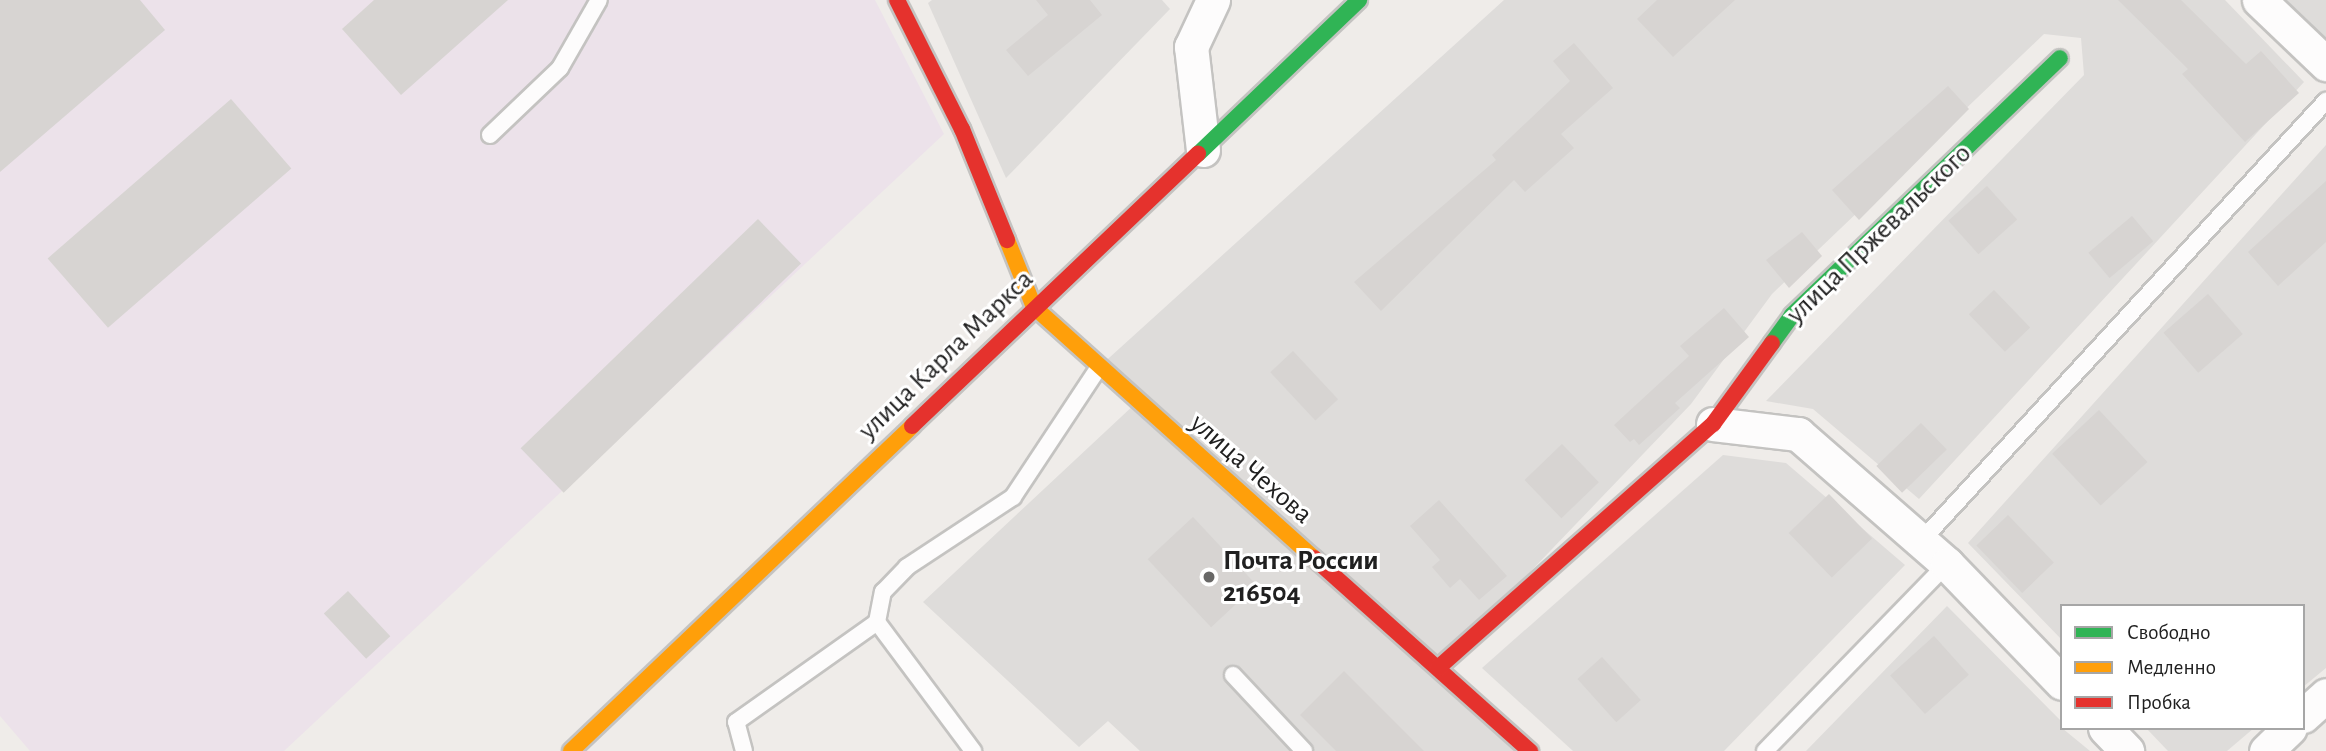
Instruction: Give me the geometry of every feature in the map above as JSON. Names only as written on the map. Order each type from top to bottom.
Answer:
[{"type":"street","points":[[897,0],[962,129],[1034,307]]},
{"type":"street","points":[[1203,150],[1191,47],[1213,0]]},
{"type":"street","name":"улица Карла Маркса","points":[[571,751],[1359,0]]},
{"type":"street","points":[[2259,0],[2326,64]]},
{"type":"street","name":"улица Пржевальского","points":[[1438,668],[1713,424],[1792,315],[2060,58]]},
{"type":"street","name":"улица Чехова","points":[[1034,307],[1530,751]]},
{"type":"street","points":[[1713,424],[1798,434],[1922,540],[2060,681]]},
{"type":"street","points":[[2305,714],[2326,695]]},
{"type":"street","points":[[2107,730],[2127,751]]},
{"type":"street","points":[[2266,751],[2288,730]]},
{"type":"lane","points":[[490,135],[560,68],[599,0]]},
{"type":"lane","points":[[1922,540],[2326,101]]},
{"type":"lane","points":[[744,751],[736,722],[877,622],[883,593],[907,567],[1013,497],[1100,368]]},
{"type":"lane","points":[[1765,751],[1947,564]]},
{"type":"lane","points":[[877,622],[973,751]]},
{"type":"lane","points":[[1233,675],[1304,751]]},
{"type":"shaded area","points":[[0,0],[875,0],[944,134],[284,751],[30,751],[0,716]]},
{"type":"shaded area","points":[[932,0],[1162,0],[1170,9],[1006,178],[928,3]]},
{"type":"shaded area","points":[[1504,0],[2225,0],[2304,82],[1919,499],[1813,409],[1766,401],[2084,75],[2081,38],[2044,34],[1772,294],[1691,404],[1438,668],[1527,751],[1140,751],[1108,721],[1079,747],[923,602],[1136,403],[1099,367]]},
{"type":"shaded area","points":[[2257,0],[2326,0],[2326,66]]},
{"type":"shaded area","points":[[2326,145],[2326,668],[2305,685],[2305,604],[2060,604],[2060,638],[1968,543]]},
{"type":"shaded area","points":[[1723,455],[1786,463],[1905,565],[1724,751],[1573,751],[1482,668]]},
{"type":"shaded area","points":[[1947,606],[2060,720],[2060,730],[2064,730],[2090,751],[1806,751]]},
{"type":"shaded area","points":[[2148,730],[2252,730],[2227,751],[2168,751]]},
{"type":"building","points":[[0,0],[140,0],[165,30],[0,172]]},
{"type":"building","points":[[374,0],[508,0],[401,95],[342,29]]},
{"type":"building","points":[[1036,0],[1090,0],[1102,15],[1028,76],[1006,50],[1048,15]]},
{"type":"building","points":[[1657,0],[1735,0],[1673,57],[1637,19]]},
{"type":"building","points":[[2118,0],[2181,0],[2246,64],[2261,51],[2299,93],[2245,142],[2182,74],[2188,69]]},
{"type":"building","points":[[1574,43],[1613,88],[1561,134],[1574,148],[1525,192],[1514,180],[1381,311],[1354,282],[1496,160],[1492,155],[1570,81],[1553,61]]},
{"type":"building","points":[[1948,86],[1969,109],[1859,220],[1832,190]]},
{"type":"building","points":[[231,99],[291,168],[108,328],[48,258]]},
{"type":"building","points":[[2326,181],[2326,242],[2278,286],[2248,252]]},
{"type":"building","points":[[1987,186],[2017,219],[1978,254],[1948,221]]},
{"type":"building","points":[[2132,216],[2153,241],[2110,278],[2088,253]]},
{"type":"building","points":[[758,219],[801,264],[564,493],[521,448]]},
{"type":"building","points":[[1802,232],[1822,256],[1789,288],[1766,260]]},
{"type":"building","points":[[1994,290],[2030,327],[2005,352],[1969,314]]},
{"type":"building","points":[[2208,294],[2243,334],[2198,373],[2163,333]]},
{"type":"building","points":[[1724,308],[1749,337],[1675,403],[1680,408],[1639,445],[1634,439],[1630,442],[1614,425],[1689,356],[1680,346]]},
{"type":"building","points":[[1293,351],[1338,399],[1315,420],[1270,372]]},
{"type":"building","points":[[2099,410],[2147,462],[2101,506],[2052,454]]},
{"type":"building","points":[[1921,423],[1947,450],[1902,493],[1876,466]]},
{"type":"building","points":[[1562,444],[1599,482],[1561,518],[1525,480]]},
{"type":"building","points":[[1829,494],[1872,539],[1832,577],[1789,533]]},
{"type":"building","points":[[1439,500],[1507,576],[1479,600],[1460,579],[1450,588],[1432,567],[1440,560],[1410,526]]},
{"type":"building","points":[[2008,515],[2054,562],[2022,593],[1976,546]]},
{"type":"building","points":[[1193,517],[1256,585],[1211,627],[1148,559]]},
{"type":"building","points":[[348,591],[390,636],[366,659],[324,614]]},
{"type":"building","points":[[1934,636],[1969,675],[1925,714],[1890,675]]},
{"type":"building","points":[[1602,657],[1641,700],[1616,722],[1577,679]]},
{"type":"building","points":[[1344,671],[1424,751],[1336,751],[1300,715]]},
{"type":"traffic: fast","points":[[1198,154],[1359,0]]},
{"type":"traffic: fast","points":[[1772,343],[1792,315],[2060,58]]},
{"type":"traffic: slow","points":[[1007,240],[1034,307],[1314,558]]},
{"type":"traffic: slow","points":[[571,751],[912,426]]},
{"type":"traffic: jam","points":[[897,0],[962,129],[1007,240]]},
{"type":"traffic: jam","points":[[912,426],[1198,154]]},
{"type":"traffic: jam","points":[[1438,668],[1713,424],[1772,343]]},
{"type":"traffic: jam","points":[[1314,558],[1530,751]]},
{"type":"place","name":"Почта России 216504","points":[[1209,577]]}]
